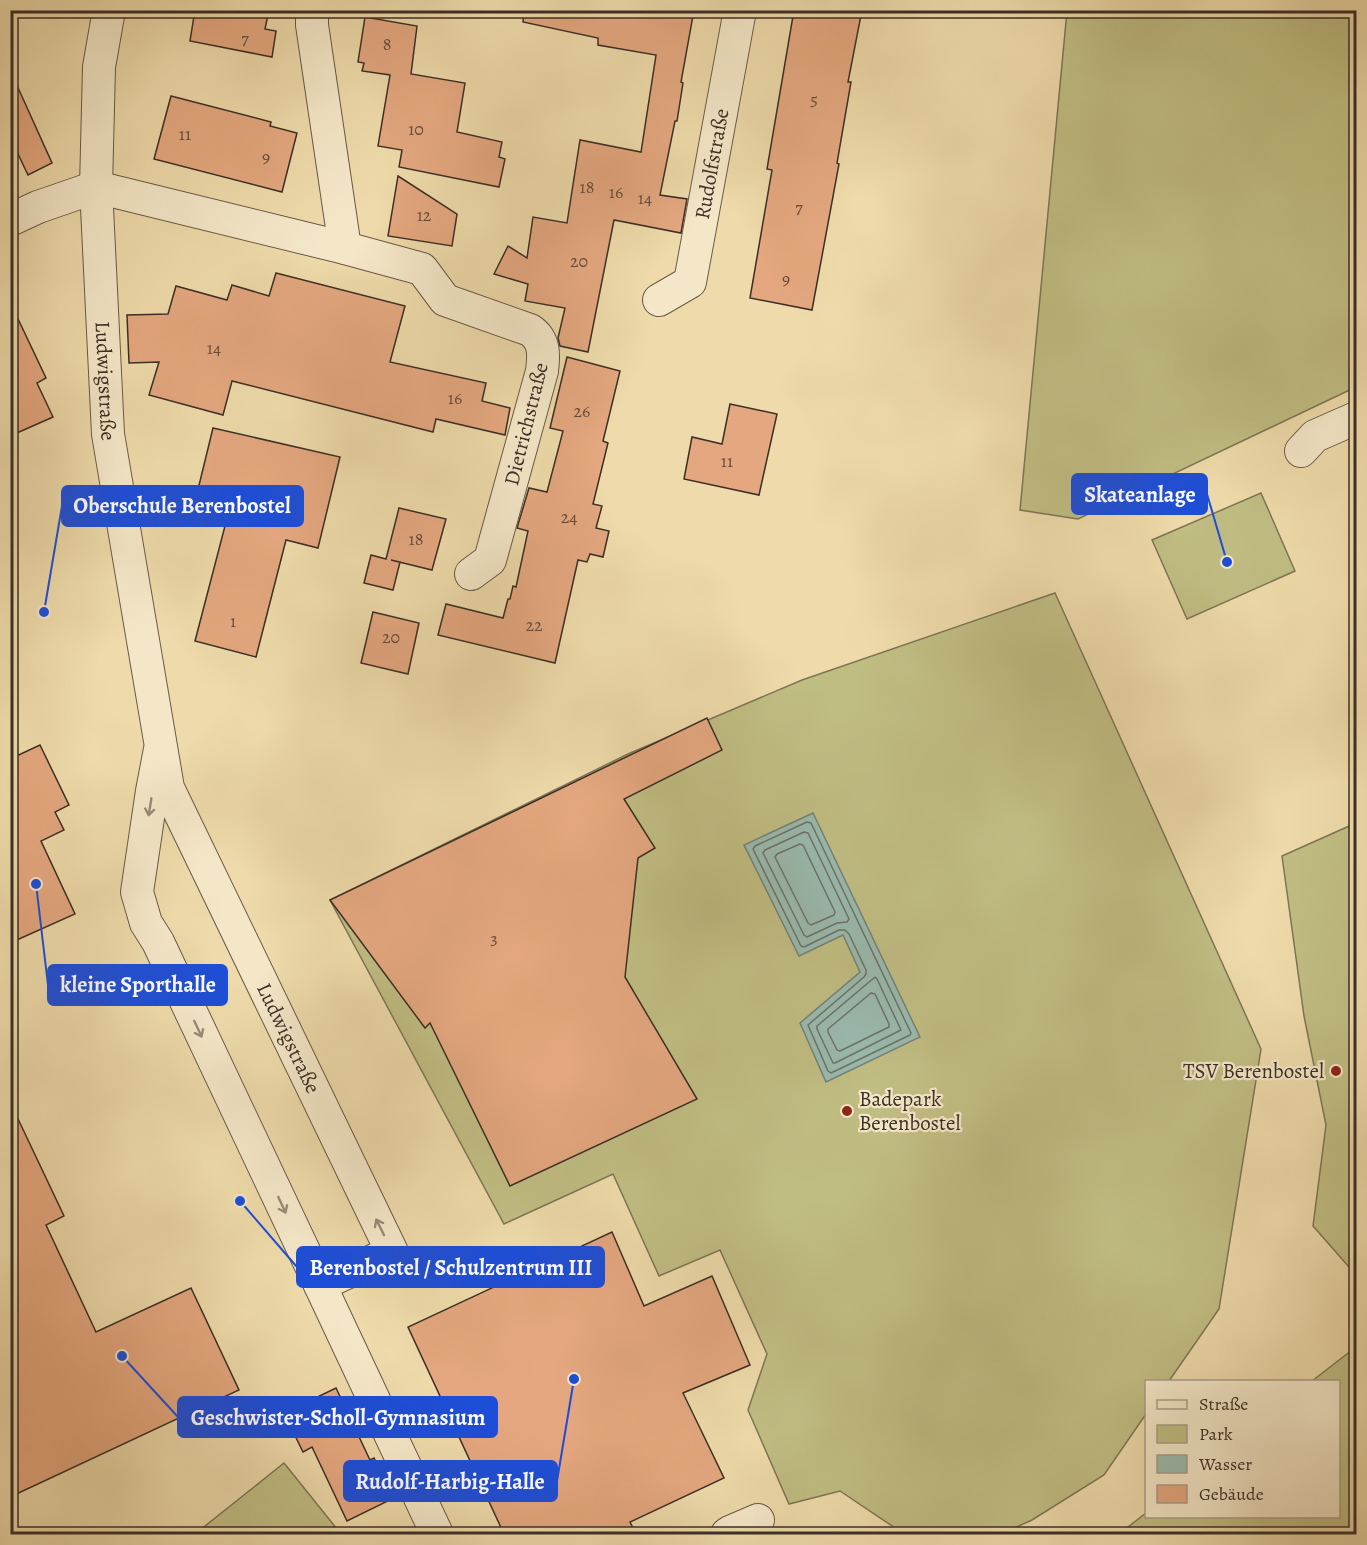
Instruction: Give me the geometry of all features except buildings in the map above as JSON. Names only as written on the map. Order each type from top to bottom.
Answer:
[{"type":"street","name":"Ludwigstraße","points":[[109,10],[99,67],[96,187],[108,434],[168,788],[392,1252],[320,1285]]},
{"type":"street","points":[[312,10],[312,24],[345,248]]},
{"type":"street","name":"Rudolfstraße","points":[[659,300],[690,282],[740,10]]},
{"type":"street","points":[[10,220],[38,207],[96,187]]},
{"type":"street","name":"Dietrichstraße","points":[[96,187],[422,269],[445,300],[530,330],[537,335],[542,344],[544,357],[542,371],[490,560],[471,574]]},
{"type":"street","points":[[1301,451],[1315,436],[1356,418]]},
{"type":"street","name":"Ludwigstraße","points":[[160,749],[137,892],[146,923],[158,942],[437,1534]]},
{"type":"street","points":[[727,1534],[758,1520]]},
{"type":"green space","points":[[1067,11],[1356,11],[1356,387],[1078,519],[1020,510]]},
{"type":"green space","points":[[1261,493],[1295,571],[1187,619],[1152,540]]},
{"type":"green space","name":"Badepark Berenbostel","points":[[1055,593],[1261,1049],[1219,1309],[1170,1380],[1145,1380],[1145,1415],[1104,1475],[1032,1520],[1001,1534],[904,1534],[840,1491],[789,1504],[748,1410],[767,1354],[720,1250],[659,1276],[613,1174],[504,1224],[330,900],[628,754],[802,680]]},
{"type":"green space","name":"TSV Berenbostel","points":[[1356,823],[1356,1275],[1313,1226],[1326,1125],[1304,1016],[1282,856]]},
{"type":"green space","points":[[1356,1347],[1356,1534],[1119,1534],[1145,1514],[1145,1518],[1340,1518],[1340,1380],[1313,1380]]},
{"type":"green space","points":[[284,1463],[341,1534],[195,1534]]},
{"type":"water","points":[[813,813],[920,1037],[826,1082],[800,1023],[860,972],[843,935],[799,956],[744,845]]},
{"type":"place","name":"Skateanlage","points":[[1227,562]]},
{"type":"place","name":"Oberschule Berenbostel","points":[[44,612]]},
{"type":"place","name":"kleine Sporthalle","points":[[36,884]]},
{"type":"place","name":"TSV Berenbostel","points":[[1336,1071]]},
{"type":"place","name":"Badepark Berenbostel","points":[[847,1111]]},
{"type":"place","name":"Berenbostel / Schulzentrum III","points":[[240,1201]]},
{"type":"place","name":"Geschwister-Scholl-Gymnasium","points":[[122,1356]]},
{"type":"place","name":"Rudolf-Harbig-Halle","points":[[574,1379]]}]
